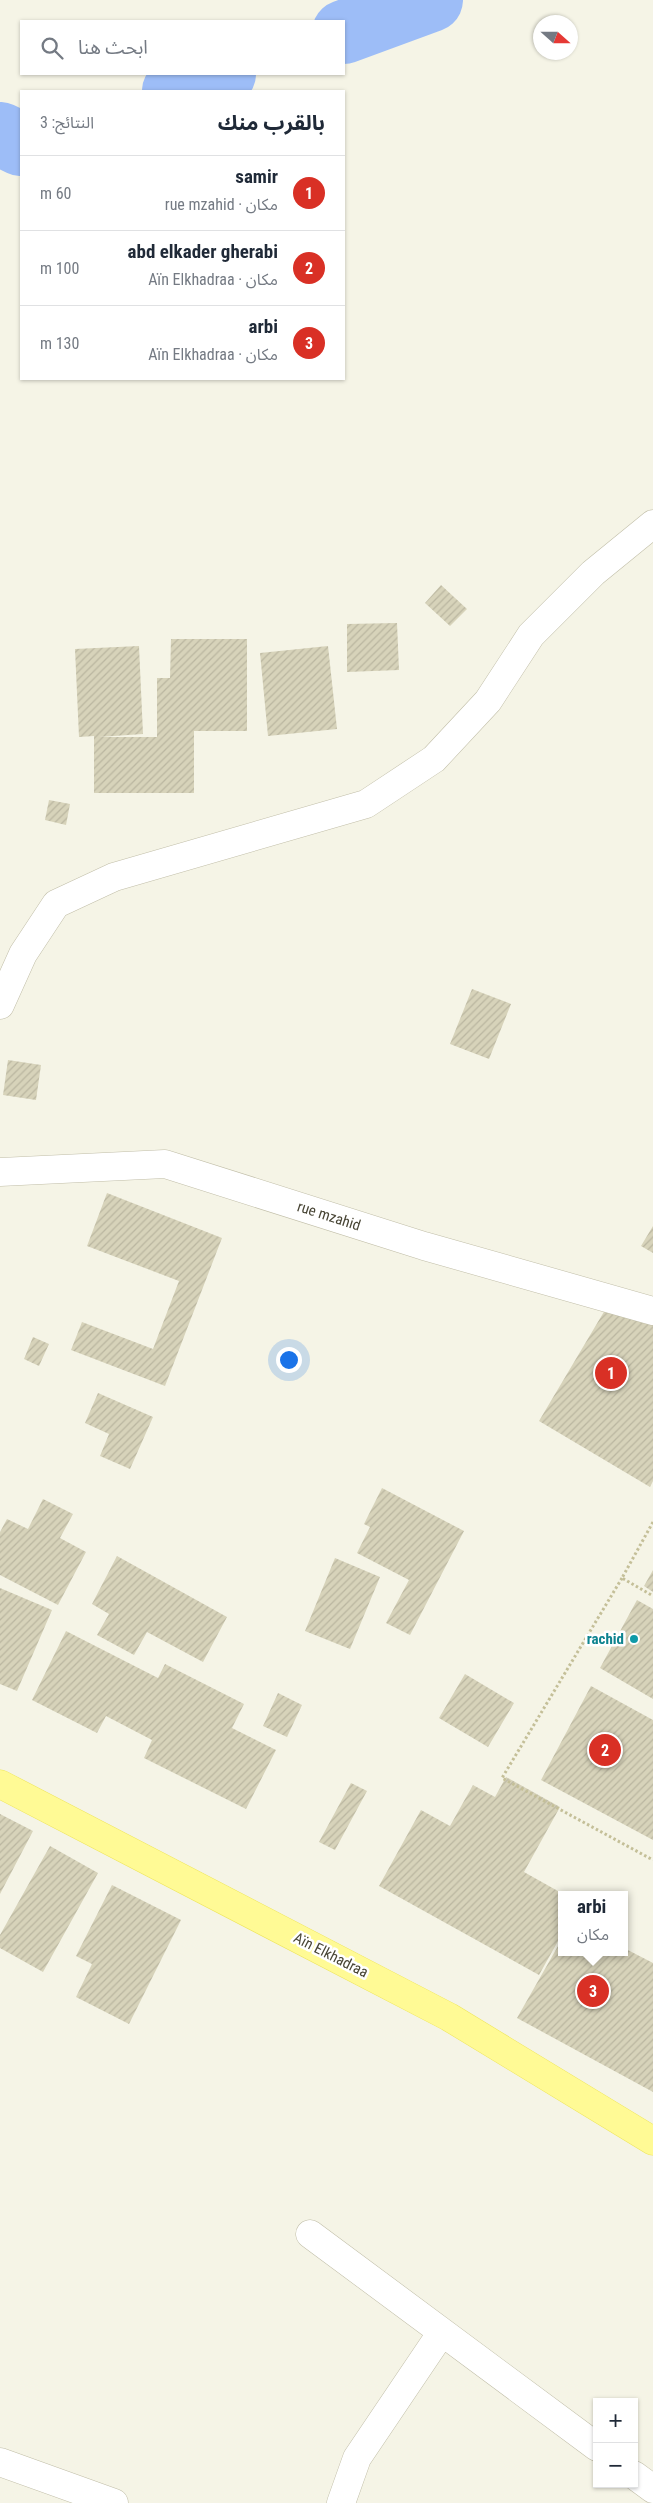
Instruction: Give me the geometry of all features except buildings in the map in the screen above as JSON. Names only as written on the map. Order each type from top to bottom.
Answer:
[{"type":"main road","name":"Aïn Elkhadraa","points":[[4,1790],[449,2017],[653,2141]]},
{"type":"street","points":[[0,1004],[23,954],[56,904],[114,878],[366,804],[434,758],[488,701],[531,634],[593,573],[653,524]]},
{"type":"street","name":"rue mzahid","points":[[0,1172],[165,1164],[424,1246],[653,1311]]},
{"type":"street","points":[[310,2234],[593,2444]]},
{"type":"street","points":[[341,2503],[357,2458],[442,2332]]},
{"type":"street","points":[[0,2462],[114,2503]]},
{"type":"street","points":[[638,2478],[653,2489]]},
{"type":"path","points":[[653,1522],[622,1578],[502,1778],[653,1860]]},
{"type":"path","points":[[622,1578],[653,1596]]},
{"type":"waterway","points":[[345,32],[431,0]]},
{"type":"waterway","points":[[177,90],[221,75]]},
{"type":"waterway","points":[[0,134],[20,144]]},
{"type":"place","name":"samir","points":[[611,1373]]},
{"type":"place","name":"rachid","points":[[634,1639]]},
{"type":"place","name":"abd elkader gherabi","points":[[605,1750]]},
{"type":"place","name":"arbi","points":[[593,1991]]}]
